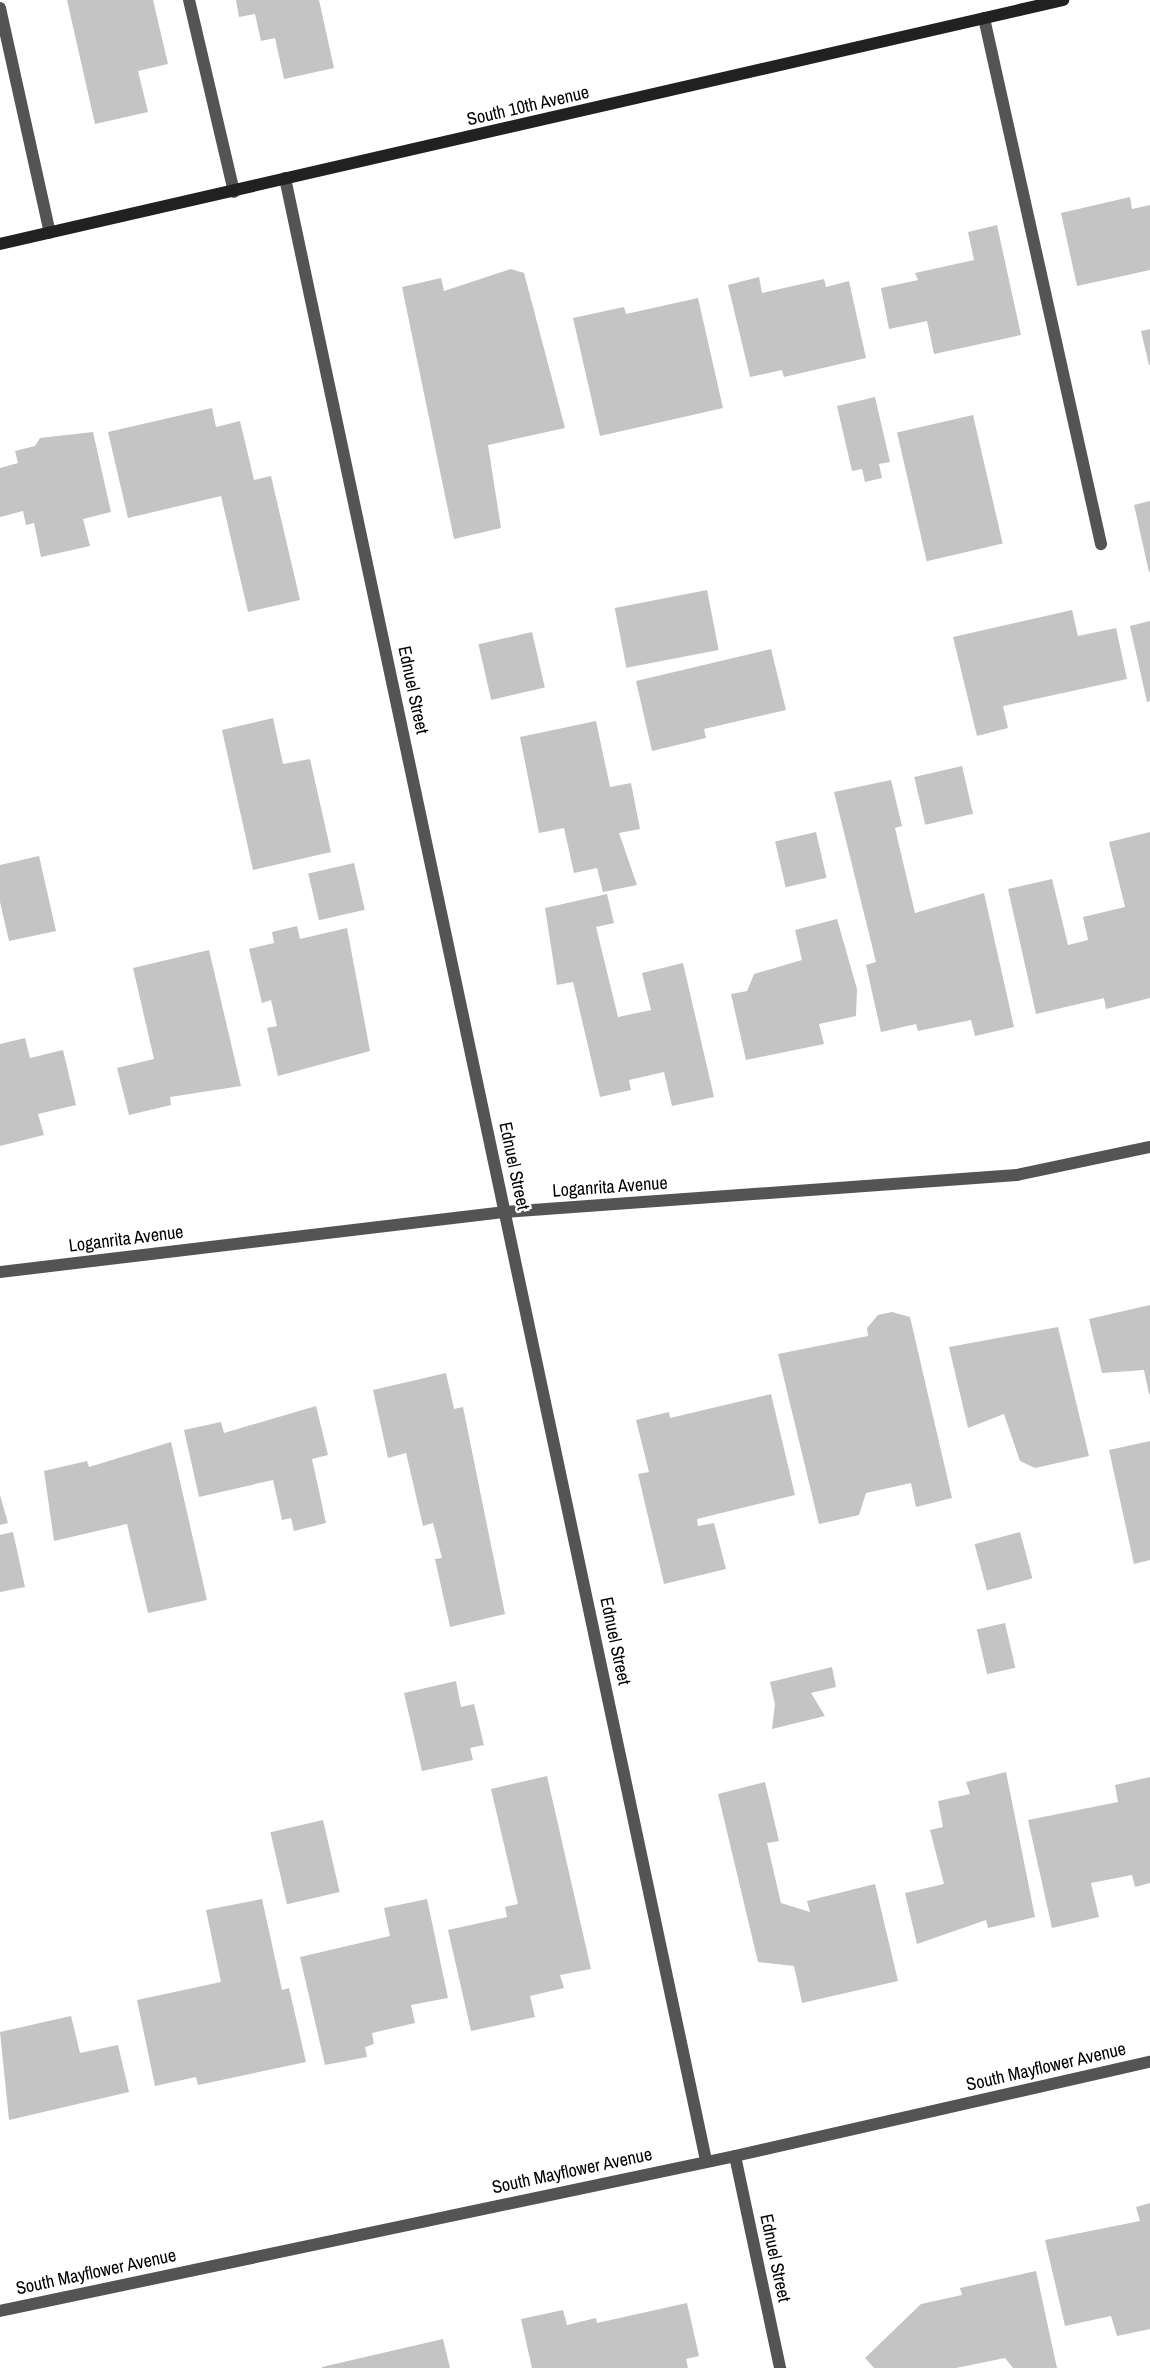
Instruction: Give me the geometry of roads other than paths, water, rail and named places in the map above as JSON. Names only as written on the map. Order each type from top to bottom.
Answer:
[{"type":"street","points":[[189,0],[234,192]]},
{"type":"street","name":"South 10th Avenue","points":[[0,244],[1063,0]]},
{"type":"street","points":[[0,8],[50,233]]},
{"type":"street","points":[[984,18],[1101,544]]},
{"type":"street","name":"Ednuel Street","points":[[285,178],[706,2161]]},
{"type":"street","name":"Loganrita Avenue","points":[[0,1272],[506,1212],[1017,1175],[1150,1147]]},
{"type":"street","name":"South Mayflower Avenue","points":[[0,2311],[735,2156],[1150,2062]]},
{"type":"street","name":"Ednuel Street","points":[[735,2156],[780,2368]]}]
